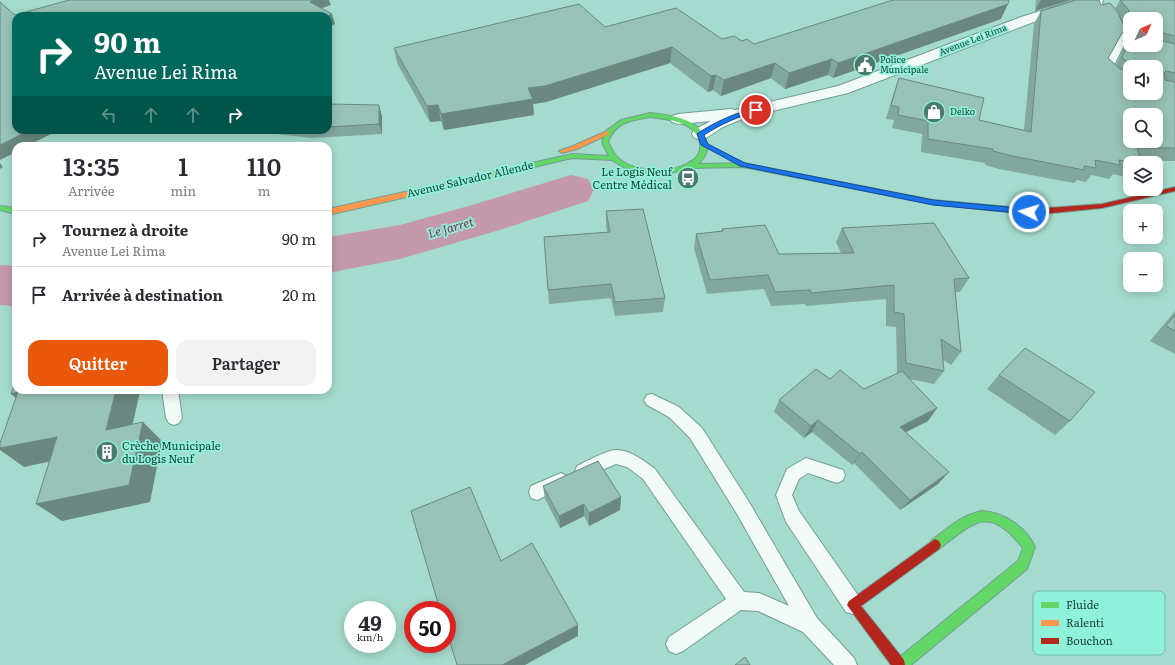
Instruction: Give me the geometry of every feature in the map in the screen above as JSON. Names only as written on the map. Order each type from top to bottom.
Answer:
[{"type":"main road","points":[[714,150],[703,140],[695,128],[678,119],[650,114],[636,116],[613,126],[607,133],[605,144],[606,150],[613,158],[630,169],[646,173],[670,172],[690,166],[743,165],[933,202],[1029,212],[1102,206],[1175,189]]},
{"type":"main road","name":"Avenue Salvador Allende","points":[[474,169],[575,148],[607,133]]},
{"type":"main road","points":[[690,166],[701,156],[703,140]]},
{"type":"main road","name":"Avenue Salvador Allende","points":[[332,211],[572,156],[613,158]]},
{"type":"main road","points":[[725,156],[743,165]]},
{"type":"main road","points":[[0,201],[12,201]]},
{"type":"main road","points":[[0,208],[12,210]]},
{"type":"main road","points":[[994,516],[1016,530],[1029,547],[1023,565],[900,665],[853,605],[972,518],[994,516]]},
{"type":"street","name":"Avenue Lei Rima","points":[[703,140],[717,124],[742,114],[843,90],[1026,20],[1089,0]]},
{"type":"street","name":"Avenue Lei Rima","points":[[678,119],[742,114]]},
{"type":"lane","points":[[1099,0],[1098,3],[1114,22],[1123,37]]},
{"type":"lane","points":[[1123,46],[1106,71],[1114,79],[1123,81]]},
{"type":"lane","points":[[171,394],[174,418]]},
{"type":"lane","points":[[652,400],[674,412],[696,433],[743,508],[810,625],[834,653],[847,665]]},
{"type":"lane","points":[[537,492],[615,457],[631,461],[649,474],[739,601]]},
{"type":"lane","points":[[837,475],[806,465],[793,474],[784,495],[792,516],[853,605]]},
{"type":"lane","points":[[676,644],[739,601],[758,602],[810,625]]},
{"type":"building","points":[[69,0],[314,0],[310,2],[328,12],[26,12]]},
{"type":"building","points":[[893,0],[1009,0],[1008,4],[838,63],[832,59],[789,73],[775,63],[724,80],[716,75],[711,76],[672,47],[545,86],[528,88],[533,99],[441,114],[438,105],[427,106],[394,48],[579,4],[605,27],[676,8],[722,39],[734,36],[742,41],[747,39],[754,44]]},
{"type":"building","points":[[1076,0],[1099,0],[1101,5],[1110,3],[1117,11],[1123,24],[1123,32],[1108,58],[1123,70],[1123,100],[1163,100],[1163,60],[1125,60],[1122,57],[1124,52],[1163,52],[1163,41],[1175,44],[1175,73],[1166,71],[1164,73],[1165,80],[1175,82],[1175,148],[1163,148],[1163,108],[1123,108],[1123,148],[1137,148],[1139,156],[1123,156],[1123,161],[1119,160],[1120,165],[1095,160],[1096,168],[1084,166],[1084,170],[1008,155],[993,151],[993,149],[928,139],[928,121],[898,115],[899,107],[891,105],[899,78],[984,98],[979,120],[1031,132],[1041,11]]},
{"type":"building","points":[[1120,0],[1175,0],[1175,36],[1163,33],[1163,12],[1129,12]]},
{"type":"building","points":[[0,2],[12,12],[12,134],[22,134],[0,145]]},
{"type":"building","points":[[332,104],[379,105],[379,124],[332,127]]},
{"type":"building","points":[[643,209],[665,298],[615,302],[611,284],[548,290],[544,237],[610,232],[606,211]]},
{"type":"building","points":[[934,223],[969,278],[954,279],[961,352],[941,339],[944,371],[906,363],[904,314],[894,312],[894,285],[811,293],[810,290],[775,292],[768,275],[710,280],[696,234],[723,231],[722,229],[765,225],[779,254],[854,253],[842,228]]},
{"type":"building","points":[[1175,315],[1175,331],[1166,326]]},
{"type":"building","points":[[1025,348],[1095,392],[1070,421],[999,375]]},
{"type":"building","points":[[816,369],[830,379],[840,370],[864,389],[902,371],[937,408],[900,427],[949,472],[910,500],[862,452],[860,454],[818,420],[811,426],[779,400]]},
{"type":"building","name":"Crèche Municipale du Logis Neuf","points":[[17,394],[115,394],[106,430],[143,422],[129,485],[36,504],[57,437],[0,448],[0,443]]},
{"type":"building","points":[[598,461],[621,497],[589,513],[584,504],[559,516],[543,486]]},
{"type":"building","points":[[470,487],[501,561],[532,543],[578,625],[502,665],[457,665],[453,653],[456,653],[456,601],[437,601],[411,511]]},
{"type":"building","points":[[745,657],[750,665],[735,665]]},
{"type":"waterway","name":"Le Jarret","points":[[332,254],[400,242],[486,218],[571,190]]},
{"type":"waterway","name":"Le Jarret","points":[[0,285],[12,286]]},
{"type":"traffic: fast","points":[[650,115],[675,119],[691,125],[697,130],[702,137],[704,145],[700,158],[692,165],[666,172],[639,171],[623,165],[616,160],[609,152],[605,142],[609,131],[623,121],[650,115]]},
{"type":"traffic: fast","points":[[526,167],[572,156],[613,158]]},
{"type":"traffic: fast","points":[[690,166],[743,165],[933,202],[1033,212]]},
{"type":"traffic: fast","points":[[0,208],[12,210]]},
{"type":"traffic: fast","points":[[901,665],[1023,565],[1029,547],[1018,533],[1005,523],[998,519],[982,516],[969,519],[935,545]]},
{"type":"traffic: slow","points":[[562,151],[575,148],[607,133]]},
{"type":"traffic: slow","points":[[332,211],[526,167]]},
{"type":"traffic: jam","points":[[1033,212],[1102,206],[1175,189]]},
{"type":"traffic: jam","points":[[899,665],[853,605],[935,545]]},
{"type":"place","name":"Police Municipale","points":[[865,65]]},
{"type":"place","name":"Delko","points":[[934,112]]},
{"type":"place","name":"Le Logis Neuf Centre Médical","points":[[688,178]]},
{"type":"place","name":"Crèche Municipale du Logis Neuf","points":[[107,452]]},
{"type":"route","points":[[756,110],[717,124],[700,134],[705,145],[743,165],[933,202],[1029,212]]}]
